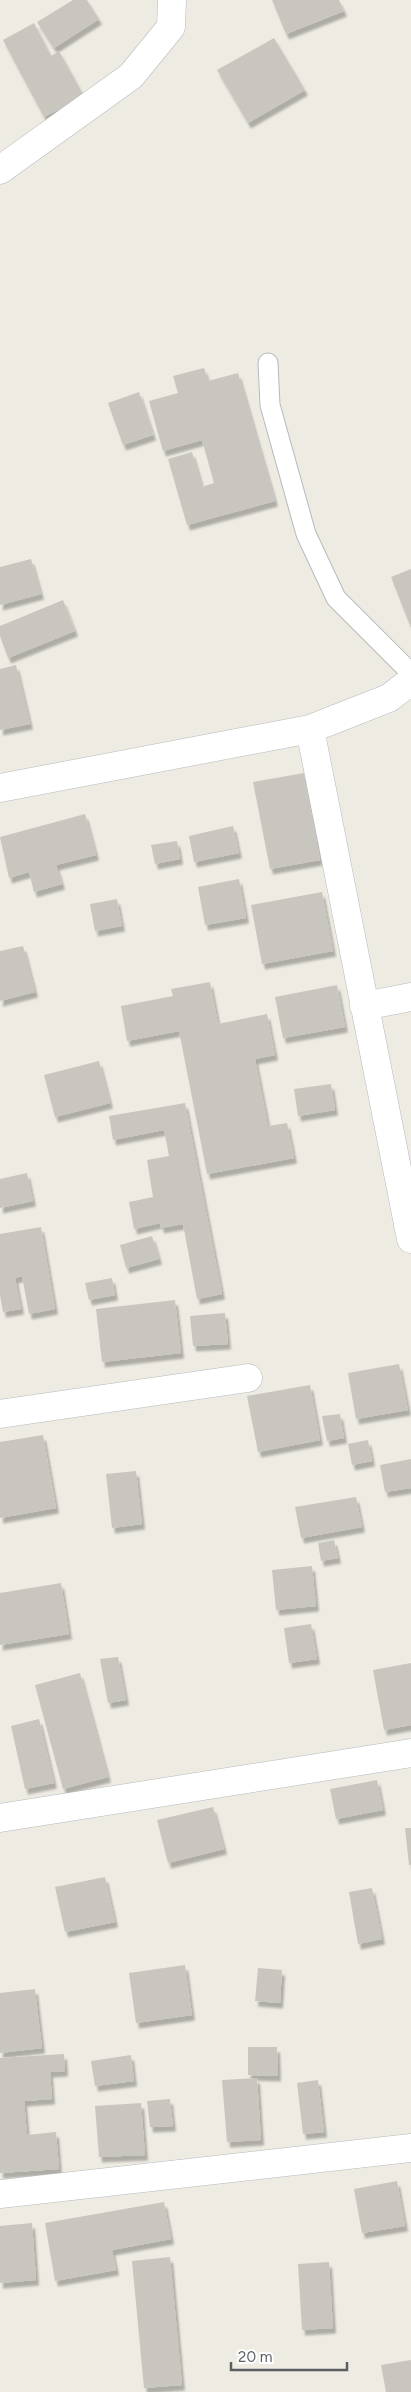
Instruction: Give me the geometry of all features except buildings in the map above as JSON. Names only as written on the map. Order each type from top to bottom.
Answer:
[{"type":"street","points":[[0,170],[131,76],[171,27],[172,0]]},
{"type":"street","points":[[0,788],[310,729],[389,698],[411,681]]},
{"type":"street","points":[[310,729],[411,1239]]},
{"type":"street","points":[[364,1006],[411,997]]},
{"type":"street","points":[[0,1414],[248,1378]]},
{"type":"street","points":[[0,1818],[411,1753]]},
{"type":"street","points":[[0,2194],[411,2148]]},
{"type":"lane","points":[[268,363],[270,405],[306,534],[336,598],[411,673]]}]
